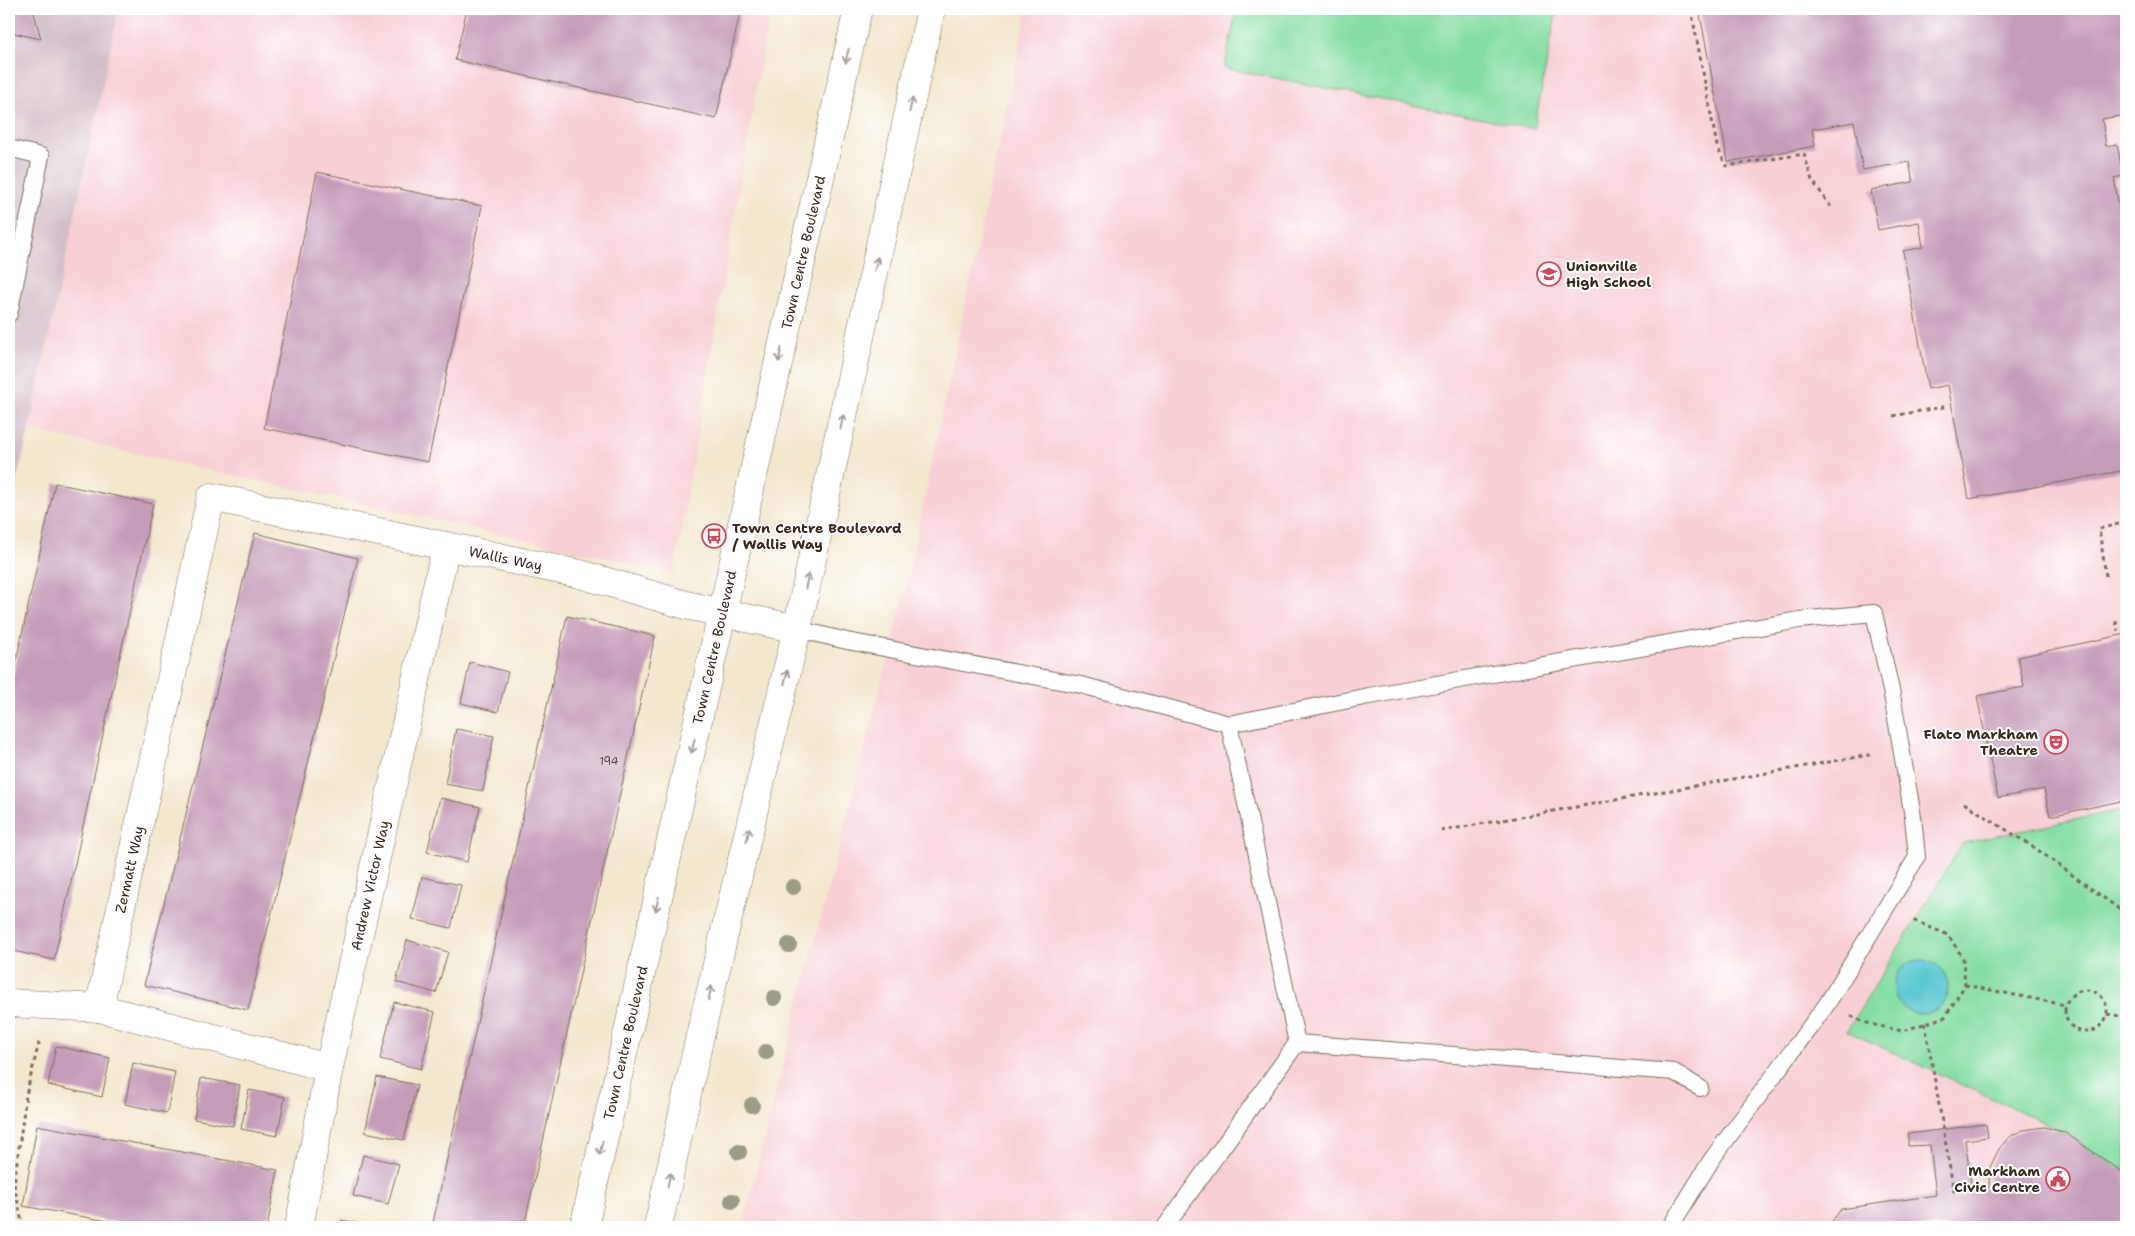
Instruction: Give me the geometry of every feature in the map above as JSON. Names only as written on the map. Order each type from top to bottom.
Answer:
[{"type":"main road","name":"Town Centre Boulevard","points":[[584,1227],[858,9]]},
{"type":"main road","points":[[658,1227],[699,1040],[797,629],[931,9]]},
{"type":"main road","name":"Wallis Way","points":[[211,497],[580,574],[686,605],[797,629]]},
{"type":"main road","name":"Zermatt Way","points":[[99,1008],[211,497]]},
{"type":"main road","name":"Andrew Victor Way","points":[[299,1227],[329,1068],[446,546]]},
{"type":"main road","points":[[9,1002],[99,1008],[329,1068]]},
{"type":"lane","points":[[9,148],[40,156],[9,314]]},
{"type":"lane","points":[[797,629],[847,641],[1081,685],[1229,724],[1369,696],[1799,620],[1874,613],[1902,749],[1913,817],[1917,857],[1827,1004],[1712,1159],[1670,1227]]},
{"type":"lane","points":[[1165,1227],[1297,1043],[1229,724]]},
{"type":"lane","points":[[1297,1043],[1674,1072],[1700,1088]]},
{"type":"path","points":[[1691,9],[1717,146],[1726,166],[1804,154],[1812,180],[1831,207]]},
{"type":"path","points":[[1893,416],[1948,406]]},
{"type":"path","points":[[2106,576],[2099,529],[2126,522]]},
{"type":"path","points":[[2116,621],[2118,632]]},
{"type":"path","points":[[1441,831],[1902,749]]},
{"type":"path","points":[[1964,803],[2035,848],[2126,914]]},
{"type":"path","points":[[1827,1004],[1866,1023],[1902,1031],[1945,1017],[1964,985],[1963,958],[1948,935],[1886,909]]},
{"type":"path","points":[[1964,985],[2065,1005]]},
{"type":"path","points":[[2086,989],[2095,991],[2102,997],[2106,1004],[2107,1014],[2104,1023],[2096,1030],[2086,1033],[2076,1031],[2069,1024],[2065,1015],[2065,1005],[2076,991],[2086,989]]},
{"type":"path","points":[[23,1227],[14,1184],[26,1095],[49,1004]]},
{"type":"path","points":[[2107,1014],[2126,1017]]},
{"type":"path","points":[[1925,1023],[1954,1192]]},
{"type":"shaded area","points":[[9,9],[119,9],[29,430],[9,512]]},
{"type":"shaded area","points":[[119,9],[770,9],[674,573],[29,430]]},
{"type":"shaded area","points":[[1027,9],[2126,9],[2126,809],[1963,843],[2064,1132],[2122,1170],[2126,1164],[2126,1227],[743,1227],[766,1130],[905,591]]},
{"type":"green space","points":[[1237,9],[1557,9],[1534,129],[1224,68]]},
{"type":"green space","points":[[2126,809],[2126,1164],[2121,1171],[2064,1132],[1847,1031],[1963,843]]},
{"type":"water","points":[[1921,960],[1931,962],[1940,968],[1946,977],[1948,987],[1946,997],[1940,1006],[1931,1012],[1921,1014],[1911,1012],[1902,1006],[1896,997],[1894,987],[1896,977],[1902,968],[1911,962]]},
{"type":"building","points":[[9,9],[33,9],[41,39],[9,32]]},
{"type":"building","points":[[467,9],[741,9],[716,119],[455,60]]},
{"type":"building","points":[[1699,9],[2126,9],[2126,115],[2102,119],[2106,146],[2117,144],[2123,176],[2114,178],[2119,207],[2126,206],[2126,470],[1969,499],[1948,385],[1928,389],[1903,251],[1923,247],[1919,222],[1878,230],[1871,190],[1913,182],[1909,162],[1863,170],[1854,122],[1812,129],[1815,146],[1728,162]]},
{"type":"building","points":[[317,172],[482,206],[428,462],[264,428]]},
{"type":"building","points":[[55,483],[153,504],[54,960],[9,950],[9,694]]},
{"type":"building","points":[[255,533],[358,558],[248,1010],[144,985]]},
{"type":"building","points":[[567,616],[655,636],[524,1227],[432,1227]]},
{"type":"building","name":"Flato Markham Theatre","points":[[2126,634],[2126,800],[2050,816],[2044,789],[1998,798],[1977,696],[2024,687],[2018,657]]},
{"type":"building","points":[[470,662],[508,672],[498,712],[461,703]]},
{"type":"building","points":[[456,729],[494,736],[483,791],[445,784]]},
{"type":"building","points":[[440,798],[480,807],[467,862],[427,852]]},
{"type":"building","points":[[422,877],[461,885],[451,928],[412,919]]},
{"type":"building","points":[[407,940],[448,952],[436,993],[396,982]]},
{"type":"building","points":[[394,1002],[435,1012],[421,1069],[380,1059]]},
{"type":"building","points":[[56,1046],[110,1058],[102,1097],[48,1085]]},
{"type":"building","points":[[133,1063],[175,1072],[167,1113],[125,1104]]},
{"type":"building","points":[[377,1077],[417,1085],[404,1140],[365,1132]]},
{"type":"building","points":[[201,1078],[240,1085],[233,1126],[194,1119]]},
{"type":"building","points":[[249,1090],[285,1097],[277,1136],[241,1129]]},
{"type":"building","name":"Markham Civic Centre","points":[[1986,1124],[1988,1137],[1965,1140],[1972,1190],[1989,1187],[1990,1167],[1999,1149],[2009,1137],[2023,1130],[2044,1127],[2064,1132],[2121,1171],[2126,1164],[2126,1227],[1828,1227],[1841,1209],[1936,1195],[1930,1145],[1908,1146],[1908,1134]]},
{"type":"building","points":[[37,1125],[278,1170],[267,1227],[141,1227],[23,1206]]},
{"type":"building","points":[[363,1155],[399,1164],[388,1204],[353,1196]]},
{"type":"building","points":[[341,1220],[374,1226],[374,1227],[340,1227]]},
{"type":"place","name":"Unionville High School","points":[[1549,274]]},
{"type":"place","name":"Town Centre Boulevard / Wallis Way","points":[[714,536]]},
{"type":"place","name":"Flato Markham Theatre","points":[[2056,742]]},
{"type":"place","name":"Markham Civic Centre","points":[[2058,1179]]}]
